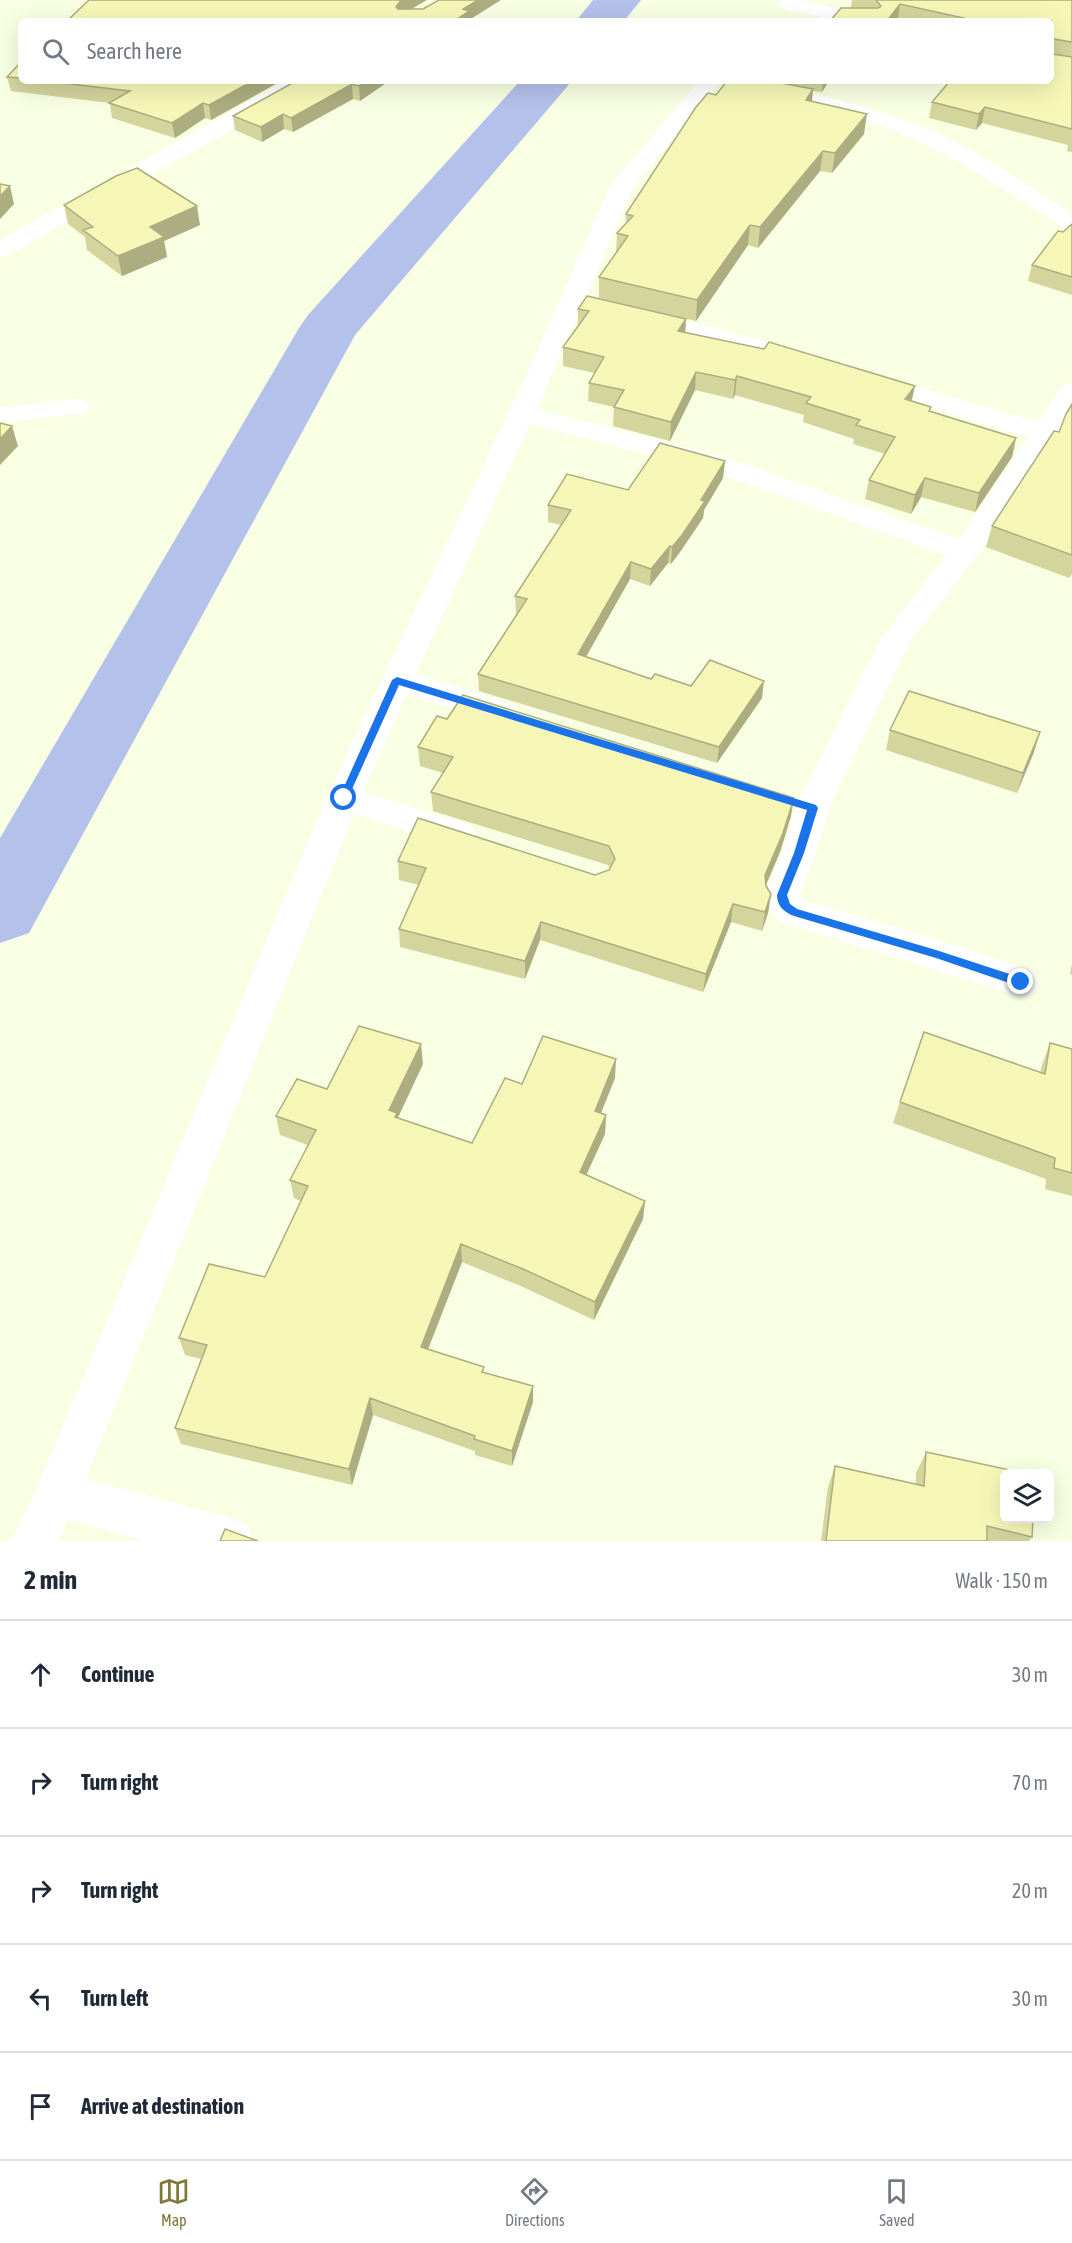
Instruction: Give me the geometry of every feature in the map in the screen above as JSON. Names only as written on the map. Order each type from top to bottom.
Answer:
[{"type":"street","points":[[786,6],[850,18]]},
{"type":"street","points":[[0,250],[297,84]]},
{"type":"street","points":[[34,1541],[57,1494],[344,798],[397,680],[521,413],[594,307],[623,184],[724,84],[845,107],[918,133],[965,156],[1072,223]]},
{"type":"street","points":[[594,307],[715,335],[817,366]]},
{"type":"street","points":[[851,376],[1045,433]]},
{"type":"street","points":[[1021,982],[794,912],[782,902],[782,895],[799,853],[801,805],[897,637],[964,551],[1072,391]]},
{"type":"street","points":[[0,415],[77,407]]},
{"type":"street","points":[[521,413],[718,464],[964,551]]},
{"type":"street","points":[[397,680],[532,722]]},
{"type":"street","points":[[344,798],[492,844]]},
{"type":"street","points":[[57,1494],[231,1541]]},
{"type":"building","points":[[89,0],[401,0],[396,7],[398,9],[423,9],[439,0],[478,0],[463,9],[469,11],[458,18],[70,18]]},
{"type":"building","points":[[876,0],[1072,0],[1072,42],[1054,39],[1054,18],[963,18],[900,4],[889,18],[833,18],[841,8],[878,8],[881,6]]},
{"type":"building","points":[[1054,54],[1072,57],[1072,129],[985,107],[979,114],[932,102],[947,84],[1054,84]]},
{"type":"building","points":[[18,65],[18,78],[7,77]]},
{"type":"building","points":[[70,84],[248,84],[209,105],[203,103],[172,123],[109,103],[130,91]]},
{"type":"building","points":[[291,84],[352,84],[291,118],[283,114],[261,127],[233,116]]},
{"type":"building","points":[[725,84],[786,84],[813,89],[806,100],[867,114],[835,153],[823,151],[760,227],[750,225],[697,300],[599,277],[628,236],[617,233],[633,216],[626,214],[696,107],[708,93],[716,95]]},
{"type":"building","points":[[137,168],[197,206],[150,227],[164,237],[118,256],[83,230],[93,227],[64,205],[116,176]]},
{"type":"building","points":[[0,184],[10,186],[0,196]]},
{"type":"building","points":[[1072,224],[1072,277],[1032,265],[1058,231],[1063,232]]},
{"type":"building","points":[[587,296],[686,319],[678,331],[764,349],[769,342],[915,386],[905,399],[931,407],[929,411],[1016,438],[979,493],[925,478],[915,495],[869,480],[895,437],[856,425],[860,420],[806,403],[811,397],[737,376],[735,380],[696,372],[671,422],[614,407],[624,390],[589,383],[604,357],[563,347],[589,311],[578,309]]},
{"type":"building","points":[[1072,404],[1072,555],[992,526],[1054,431],[1059,432]]},
{"type":"building","points":[[0,423],[12,426],[0,439]]},
{"type":"building","points":[[660,443],[725,461],[701,500],[705,501],[672,547],[670,546],[651,569],[631,562],[578,654],[651,679],[655,674],[691,686],[710,660],[764,681],[719,747],[478,674],[527,599],[515,596],[571,510],[548,505],[567,474],[628,490]]},
{"type":"building","points":[[909,691],[1040,732],[1023,773],[890,730]]},
{"type":"building","points":[[463,695],[794,798],[783,833],[765,875],[766,886],[771,894],[765,912],[733,904],[706,974],[541,922],[525,961],[399,929],[426,868],[398,861],[418,818],[595,875],[609,870],[615,859],[609,846],[431,792],[453,757],[418,747],[437,716],[447,719]]},
{"type":"building","points":[[359,1026],[421,1044],[389,1110],[397,1113],[395,1117],[472,1143],[505,1078],[522,1084],[543,1036],[616,1059],[595,1111],[606,1115],[580,1172],[645,1201],[595,1302],[461,1244],[421,1347],[484,1367],[482,1372],[533,1386],[512,1451],[474,1439],[475,1436],[370,1398],[349,1469],[175,1428],[207,1345],[179,1338],[209,1264],[265,1277],[308,1186],[290,1180],[316,1130],[276,1116],[297,1079],[327,1089]]},
{"type":"building","points":[[924,1032],[1045,1074],[1050,1043],[1072,1049],[1072,1173],[1054,1168],[1055,1158],[900,1102]]},
{"type":"building","points":[[926,1452],[1005,1469],[1000,1469],[1000,1523],[1033,1523],[1032,1537],[987,1526],[987,1541],[826,1541],[835,1466],[924,1486]]},
{"type":"building","points":[[225,1529],[258,1541],[220,1541]]},
{"type":"waterway","points":[[602,18],[618,0]]},
{"type":"waterway","points":[[0,910],[329,328],[544,84]]},
{"type":"route","points":[[344,798],[397,680],[813,808],[799,853],[782,895],[782,902],[787,907],[794,912],[1021,982]]}]
